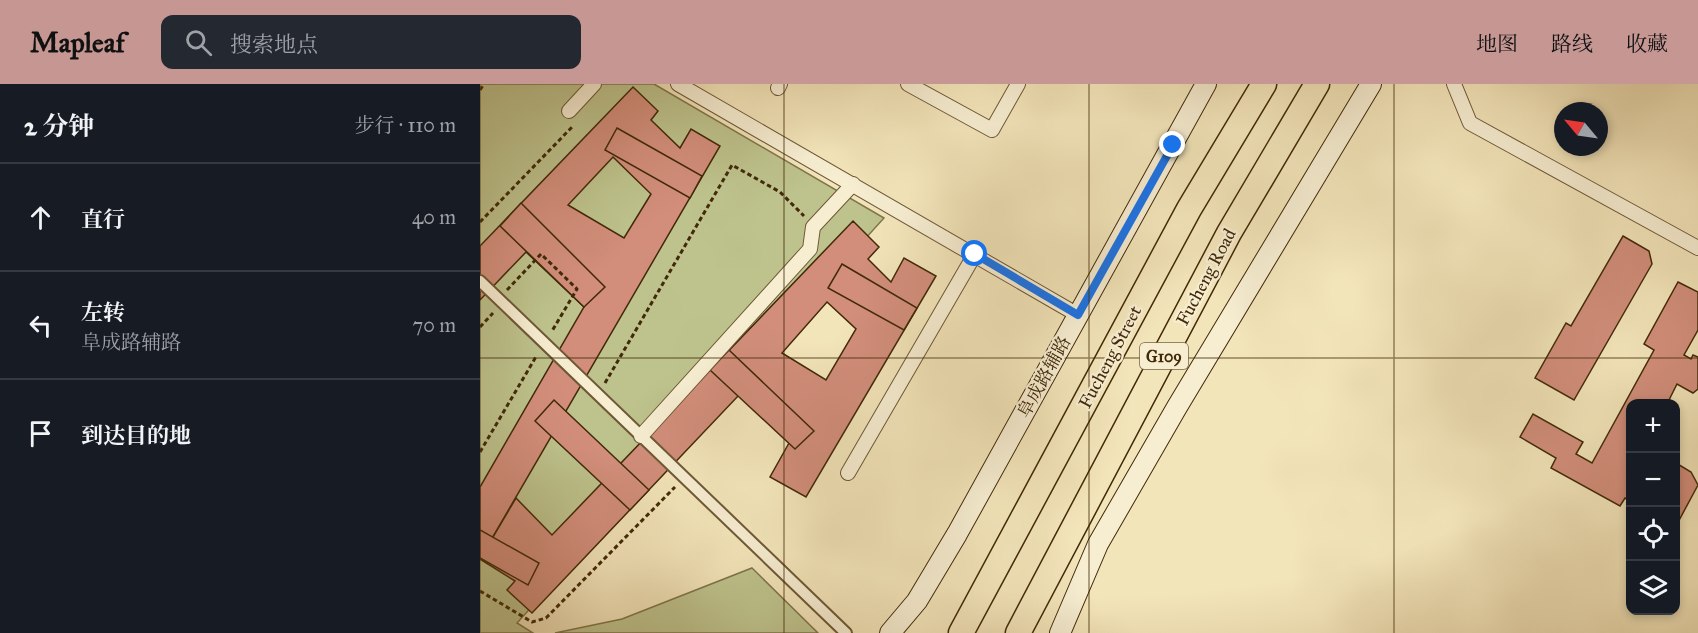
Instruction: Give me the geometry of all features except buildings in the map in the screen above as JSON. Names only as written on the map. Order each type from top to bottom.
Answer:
[{"type":"highway","name":"Fucheng Street","points":[[961,631],[1189,209],[1264,84]]},
{"type":"highway","name":"Fucheng Road","points":[[1018,633],[1229,233],[1317,84]]},
{"type":"highway","points":[[1029,633],[1035,602]]},
{"type":"main road","name":"阜成路辅路","points":[[890,633],[916,601],[957,534],[1206,84]]},
{"type":"main road","points":[[1060,633],[1098,544],[1177,407],[1371,84]]},
{"type":"street","points":[[572,117],[594,84]]},
{"type":"street","points":[[678,84],[1078,315]]},
{"type":"street","points":[[908,84],[992,130],[1018,84]]},
{"type":"street","points":[[1454,84],[1470,123],[1698,248]]},
{"type":"street","points":[[641,436],[810,249],[813,226],[853,184]]},
{"type":"street","points":[[848,472],[975,254]]},
{"type":"street","points":[[480,281],[846,633]]},
{"type":"path","points":[[480,90],[484,84]]},
{"type":"path","points":[[480,222],[572,117]]},
{"type":"path","points":[[598,395],[732,165],[780,192],[813,226]]},
{"type":"path","points":[[480,327],[503,303]]},
{"type":"path","points":[[480,591],[532,622],[546,618],[684,477]]},
{"type":"green space","points":[[480,84],[654,84],[884,218],[517,623],[533,633],[480,633]]},
{"type":"green space","points":[[752,568],[818,633],[555,633],[622,619]]},
{"type":"route","points":[[975,254],[1078,315],[1173,145]]}]
